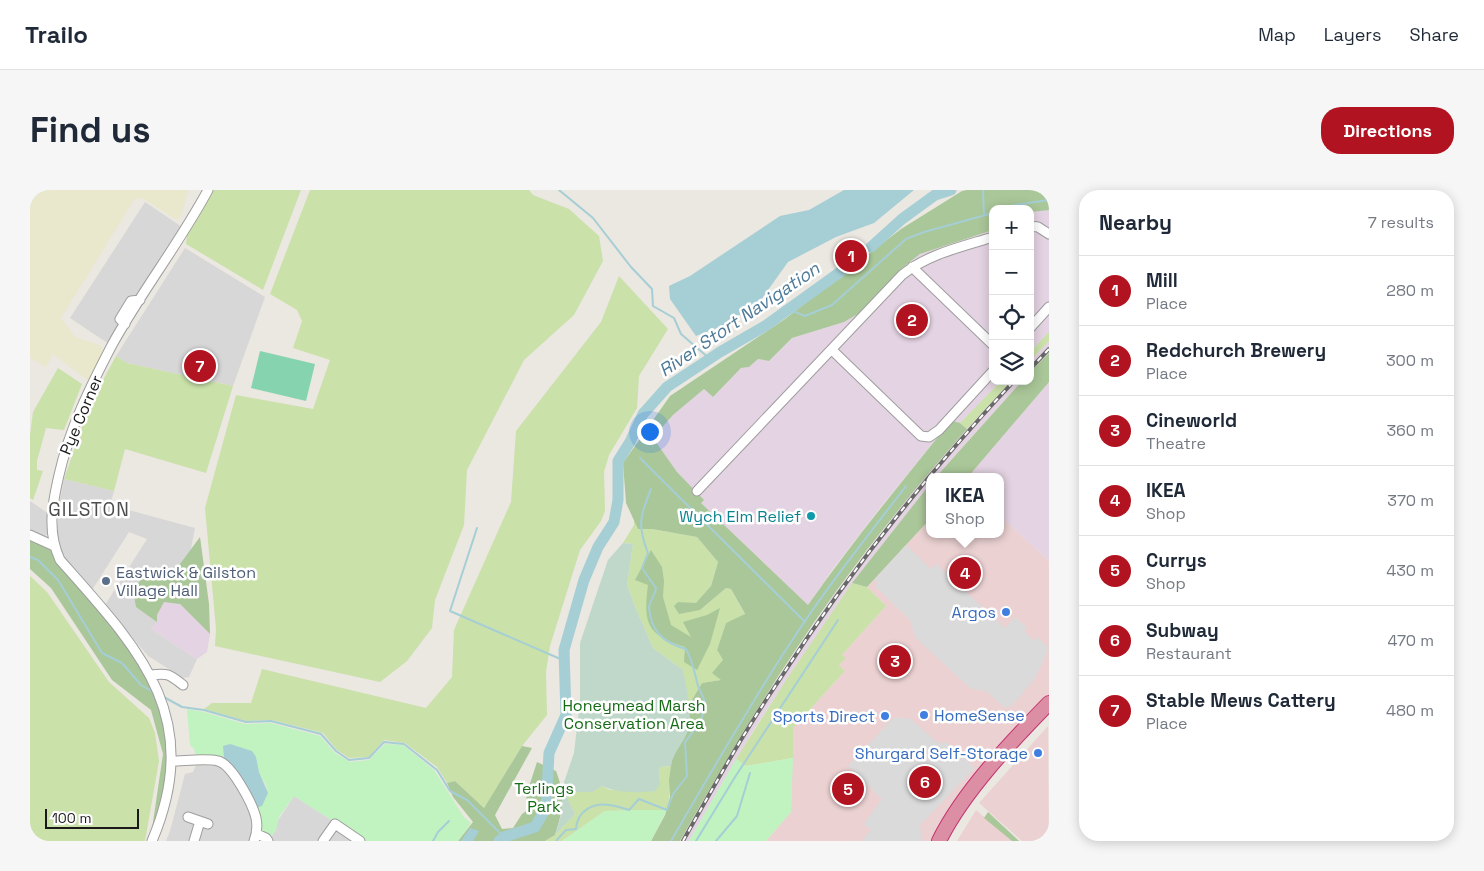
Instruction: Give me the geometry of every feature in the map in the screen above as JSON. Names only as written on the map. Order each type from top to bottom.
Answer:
[{"type":"highway","points":[[939,841],[976,785],[1026,726],[1049,703]]},
{"type":"street","name":"Pye Corner","points":[[152,841],[164,810],[168,792],[171,761],[168,723],[151,675],[124,636],[60,560],[54,546],[52,515],[64,454],[75,422],[112,344],[125,324],[120,319],[131,301],[141,299],[170,255],[208,190]]},
{"type":"street","points":[[1034,226],[1049,234]]},
{"type":"street","points":[[697,491],[902,275],[912,267],[930,258],[989,238]]},
{"type":"street","points":[[912,267],[989,341]]},
{"type":"street","points":[[1034,324],[1049,307]]},
{"type":"street","points":[[832,350],[922,436],[928,437],[939,430],[989,375]]},
{"type":"street","points":[[30,536],[54,546]]},
{"type":"street","points":[[151,675],[170,675],[183,685]]},
{"type":"street","points":[[171,761],[218,761],[226,766],[254,809],[258,828],[255,838],[266,838],[268,841]]},
{"type":"street","points":[[188,817],[204,823],[194,841]]},
{"type":"street","points":[[323,841],[335,824],[360,841]]},
{"type":"shaded area","points":[[145,202],[182,227],[109,344],[70,318]]},
{"type":"shaded area","points":[[1049,210],[1049,332],[1034,348],[1034,250],[1034,211]]},
{"type":"shaded area","points":[[989,231],[989,385],[997,385],[960,423],[953,421],[942,432],[880,508],[832,570],[808,605],[701,503],[703,500],[677,472],[653,439],[673,415],[704,389],[713,397],[741,368],[749,367],[758,359],[769,361],[792,338],[844,322],[858,314],[902,268],[920,254]]},
{"type":"shaded area","points":[[185,248],[265,297],[233,386],[127,363],[116,356]]},
{"type":"shaded area","points":[[1049,341],[1049,353],[1034,368],[1034,357]]},
{"type":"shaded area","points":[[1049,382],[1049,561],[1004,520],[1004,473],[971,473]]},
{"type":"shaded area","points":[[1007,385],[1018,385],[940,473],[929,473]]},
{"type":"shaded area","points":[[926,476],[926,489],[852,583],[786,680],[753,731],[689,841],[680,841],[754,714],[831,599]]},
{"type":"shaded area","points":[[64,479],[114,491],[110,505],[195,528],[180,604],[151,629],[197,659],[189,677],[183,678],[148,656],[105,605],[147,539],[129,532],[92,590],[71,569],[62,555],[57,538],[59,506]]},
{"type":"shaded area","points":[[30,501],[49,514],[48,534],[42,538],[30,532]]},
{"type":"shaded area","points":[[1004,520],[1049,561],[1049,700],[936,841],[766,841],[791,812],[793,728],[845,671],[839,665],[842,655],[886,606],[867,587],[926,523],[926,538],[1004,538]]},
{"type":"shaded area","points":[[906,545],[931,569],[936,564],[951,577],[948,581],[957,590],[961,587],[1005,628],[1015,617],[1027,628],[1024,631],[1034,641],[1037,637],[1049,648],[1035,678],[1011,707],[1008,705],[1005,708],[986,691],[971,689],[915,637],[910,620],[875,586],[878,583],[874,580]]},
{"type":"shaded area","points":[[164,602],[180,604],[210,634],[207,652],[197,659],[151,629],[157,622],[156,615]]},
{"type":"shaded area","points":[[893,718],[909,718],[938,743],[946,742],[975,768],[920,825],[922,841],[862,841],[871,830],[864,824],[882,799],[848,766]]},
{"type":"shaded area","points":[[1048,726],[1049,841],[1022,841],[979,803]]},
{"type":"shaded area","points":[[196,765],[218,766],[225,771],[239,790],[251,814],[253,830],[249,841],[166,841],[185,774],[193,772]]},
{"type":"shaded area","points":[[294,796],[364,841],[272,841],[270,838],[276,830],[277,822]]},
{"type":"shaded area","points":[[976,810],[1012,841],[957,841]]},
{"type":"green space","points":[[30,190],[189,190],[181,215],[177,220],[142,198],[134,200],[61,318],[75,337],[100,345],[105,353],[90,382],[53,354],[46,367],[30,358]]},
{"type":"green space","points":[[206,190],[301,190],[263,290],[186,244],[188,226]]},
{"type":"green space","points":[[310,190],[529,190],[533,195],[569,209],[599,236],[603,261],[574,315],[524,360],[467,470],[464,525],[435,600],[432,628],[407,661],[380,682],[215,646],[216,629],[205,508],[236,395],[313,409],[330,360],[293,348],[302,321],[297,310],[270,294]]},
{"type":"green space","points":[[1049,190],[1049,210],[1034,212],[1034,205],[989,205],[989,231],[920,254],[902,268],[858,314],[844,322],[792,338],[769,361],[758,359],[749,367],[741,368],[713,397],[704,389],[673,415],[653,438],[677,472],[704,500],[701,503],[808,605],[890,496],[942,432],[953,421],[960,423],[967,429],[929,473],[926,473],[926,477],[848,575],[811,626],[753,717],[680,841],[651,841],[665,815],[670,797],[669,780],[672,758],[689,729],[689,705],[702,683],[721,680],[712,673],[723,660],[717,650],[726,623],[745,614],[731,589],[726,588],[700,610],[679,614],[674,606],[678,602],[696,603],[711,586],[718,562],[697,537],[652,529],[638,529],[626,503],[623,463],[670,396],[785,319],[901,229],[962,191]]},
{"type":"green space","points":[[619,276],[668,329],[639,376],[637,408],[609,455],[604,472],[605,511],[601,521],[580,550],[550,646],[546,672],[547,715],[522,746],[484,808],[455,781],[447,783],[437,767],[405,743],[384,740],[369,757],[349,758],[337,750],[323,733],[272,720],[246,721],[204,709],[212,703],[251,703],[262,669],[426,708],[452,677],[454,630],[511,502],[516,431],[601,322]]},
{"type":"green space","points":[[1049,332],[1049,341],[1034,357],[1034,348]]},
{"type":"green space","points":[[260,351],[315,364],[306,401],[251,388]]},
{"type":"green space","points":[[1049,353],[1049,382],[971,473],[940,473],[1018,385],[1034,385],[1034,368]]},
{"type":"green space","points":[[116,356],[127,363],[233,386],[206,473],[125,449],[114,491],[64,479],[90,404]]},
{"type":"green space","points":[[58,368],[82,384],[64,430],[46,428],[37,461],[37,470],[43,471],[33,500],[30,498],[30,435],[33,412]]},
{"type":"green space","points":[[997,385],[1007,385],[967,429],[960,423]]},
{"type":"green space","points":[[926,489],[926,523],[867,587],[852,583]]},
{"type":"green space","points":[[634,520],[638,529],[652,529],[697,537],[718,562],[711,586],[696,604],[678,602],[700,610],[726,588],[731,589],[745,615],[726,623],[717,650],[723,660],[721,680],[702,683],[689,705],[683,670],[653,648],[627,585],[633,544],[623,543],[634,525]]},
{"type":"green space","points":[[200,537],[209,604],[210,634],[180,604],[164,602],[157,615],[157,622],[136,607],[133,589],[150,569],[168,570],[177,568]]},
{"type":"green space","points":[[30,539],[45,545],[54,553],[135,650],[166,731],[169,771],[152,829],[163,754],[151,710],[112,680],[51,588],[30,569]]},
{"type":"green space","name":"Honeymead Marsh Conservation Area","points":[[623,543],[633,544],[627,585],[653,648],[683,670],[690,717],[688,730],[674,756],[671,766],[659,767],[660,784],[655,791],[628,792],[602,786],[592,792],[573,792],[569,787],[567,797],[575,814],[555,835],[562,812],[562,788],[574,753],[580,701],[580,643],[608,560]]},
{"type":"green space","points":[[651,550],[662,567],[664,581],[663,597],[671,625],[691,637],[683,622],[707,615],[720,608],[710,644],[697,670],[684,662],[685,647],[662,638],[650,626],[647,619],[648,585],[635,580]]},
{"type":"green space","points":[[30,576],[47,592],[109,682],[149,718],[155,733],[159,761],[145,841],[30,841]]},
{"type":"green space","points":[[852,583],[867,587],[886,606],[842,655],[846,658],[839,665],[845,671],[793,728],[793,758],[746,766],[736,759],[786,680]]},
{"type":"green space","points":[[187,709],[245,724],[271,723],[320,736],[335,753],[350,762],[369,760],[385,744],[403,745],[434,770],[464,817],[471,823],[458,841],[364,841],[294,796],[279,817],[276,830],[270,838],[260,831],[227,763],[196,756],[194,749],[190,745]],"holes":[[[223,747],[256,757],[259,772],[268,790]]]},
{"type":"green space","name":"Terlings Park","points":[[522,746],[532,748],[495,815],[502,829],[513,828],[522,814],[529,809],[526,796],[537,762],[556,771],[561,788],[562,803],[555,835],[545,841],[458,841],[473,822],[453,797],[447,783],[455,781],[484,808]]},
{"type":"green space","points":[[793,758],[791,812],[766,841],[689,841],[736,759],[746,766]]},
{"type":"green space","points":[[671,766],[667,810],[605,811],[562,841],[545,841],[555,835],[575,814],[567,797],[569,787],[591,792],[602,786],[610,790],[660,784],[659,767]]},
{"type":"green space","points":[[667,810],[651,841],[562,841],[605,811]]},
{"type":"green space","points":[[988,812],[1019,841],[1012,841],[984,818]]},
{"type":"water","points":[[844,190],[914,190],[874,223],[836,237],[788,262],[761,300],[725,325],[696,336],[670,299],[669,286],[690,276],[780,216],[809,210]]},
{"type":"water","points":[[869,246],[872,250],[851,266],[848,264]]},
{"type":"water","points":[[230,744],[252,751],[256,757],[259,772],[268,793],[262,806],[256,808],[229,763],[224,758],[223,746]]},
{"type":"water","points":[[470,828],[479,831],[473,841],[461,841]]},
{"type":"waterway","points":[[559,190],[593,218],[631,267],[652,289],[653,306],[674,318],[681,334],[710,359]]},
{"type":"waterway","name":"River Stort Navigation","points":[[871,247],[902,219],[935,195],[951,190]]},
{"type":"waterway","points":[[983,190],[984,215]]},
{"type":"waterway","points":[[1014,205],[1049,200]]},
{"type":"waterway","points":[[788,309],[805,316],[832,305],[906,239],[924,232],[989,214]]},
{"type":"waterway","name":"River Stort Navigation","points":[[499,841],[504,837],[535,827],[546,808],[549,753],[566,715],[564,650],[584,580],[598,547],[614,522],[618,500],[618,461],[630,442],[643,414],[667,387],[720,352],[765,326],[850,265]]},
{"type":"waterway","points":[[640,458],[805,622]]},
{"type":"waterway","points":[[671,841],[744,716],[804,622],[832,582],[906,486]]},
{"type":"waterway","points":[[556,841],[566,830],[576,829],[579,817],[587,809],[598,805],[618,806],[629,810],[639,799],[667,810],[673,794],[687,776],[685,742],[701,720],[705,704],[686,649],[663,638],[655,628],[650,615],[650,602],[656,588],[642,568],[648,553],[642,535],[641,521],[644,506],[651,489]]},
{"type":"waterway","points":[[477,528],[450,611],[565,661]]},
{"type":"waterway","points":[[30,557],[38,560],[58,580],[102,653],[122,663],[141,685],[153,692]]},
{"type":"waterway","points":[[696,841],[735,777],[838,620]]},
{"type":"waterway","points":[[162,696],[182,707],[204,710],[246,722],[271,721],[321,734],[336,751],[349,760],[369,758],[384,742],[404,744],[437,770],[450,791],[467,800],[504,837]]},
{"type":"waterway","points":[[716,841],[737,816],[750,773]]},
{"type":"waterway","points":[[433,841],[438,832],[449,821]]},
{"type":"railway","points":[[1034,365],[1049,349]]},
{"type":"railway","points":[[932,473],[1010,385]]},
{"type":"railway","points":[[683,841],[751,723],[803,645],[859,566],[926,480]]},
{"type":"place","name":"Mill","points":[[851,256]]},
{"type":"place","name":"Redchurch Brewery","points":[[912,320]]},
{"type":"place","name":"Stable Mews Cattery","points":[[200,366]]},
{"type":"place","name":"Wych Elm Relief","points":[[811,516]]},
{"type":"place","name":"IKEA","points":[[965,573]]},
{"type":"place","name":"Eastwick & Gilston Village Hall","points":[[106,581]]},
{"type":"place","name":"Argos","points":[[1006,612]]},
{"type":"place","name":"Cineworld","points":[[895,661]]},
{"type":"place","name":"HomeSense","points":[[924,715]]},
{"type":"place","name":"Sports Direct","points":[[885,716]]},
{"type":"place","name":"Shurgard Self-Storage","points":[[1038,753]]},
{"type":"place","name":"Subway","points":[[925,782]]},
{"type":"place","name":"Currys","points":[[848,789]]},
{"type":"district","name":"GILSTON","points":[[89,509]]}]
